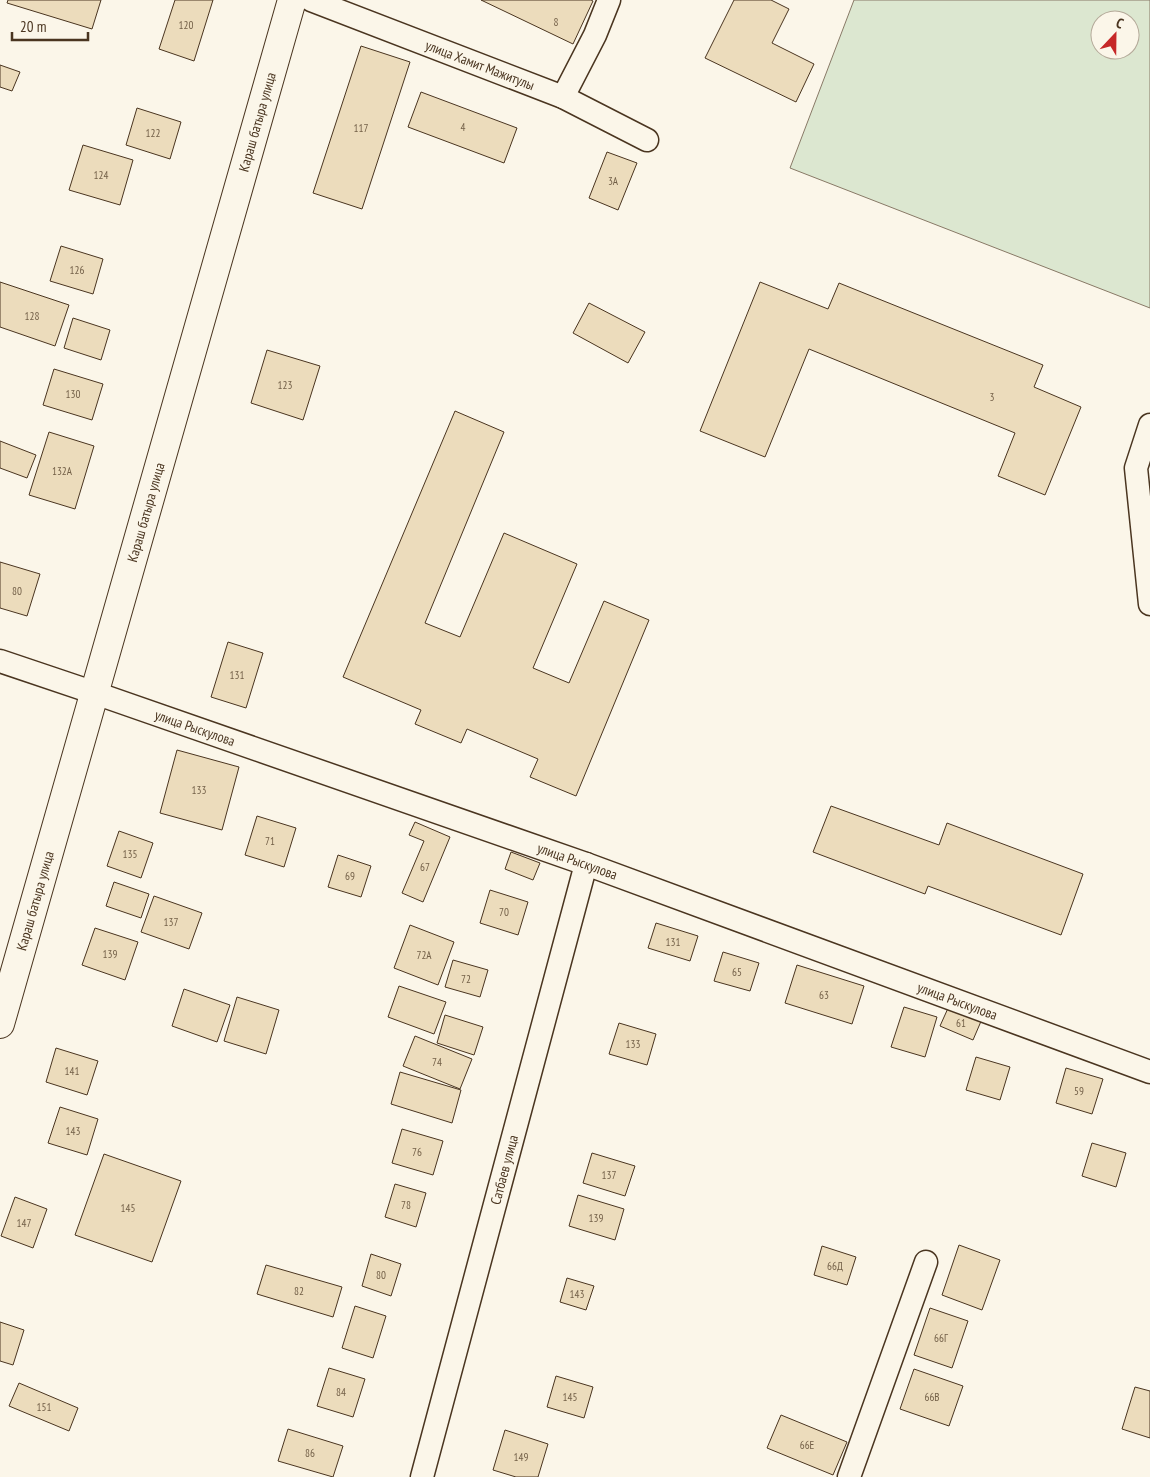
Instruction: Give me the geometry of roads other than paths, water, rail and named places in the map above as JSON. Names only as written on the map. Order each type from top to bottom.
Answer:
[{"type":"main road","name":"Караш батыра улица","points":[[0,1024],[292,0]]},
{"type":"street","name":"улица Хамит Мажитулы","points":[[310,0],[563,97],[646,140]]},
{"type":"street","points":[[563,97],[595,35],[610,0]]},
{"type":"street","points":[[1150,425],[1136,468],[1150,604]]},
{"type":"street","name":"улица Рыскулова","points":[[0,661],[95,692],[586,864],[1150,1072]]},
{"type":"street","name":"Сатбаев улица","points":[[422,1477],[586,864]]},
{"type":"street","points":[[849,1477],[926,1262]]}]
